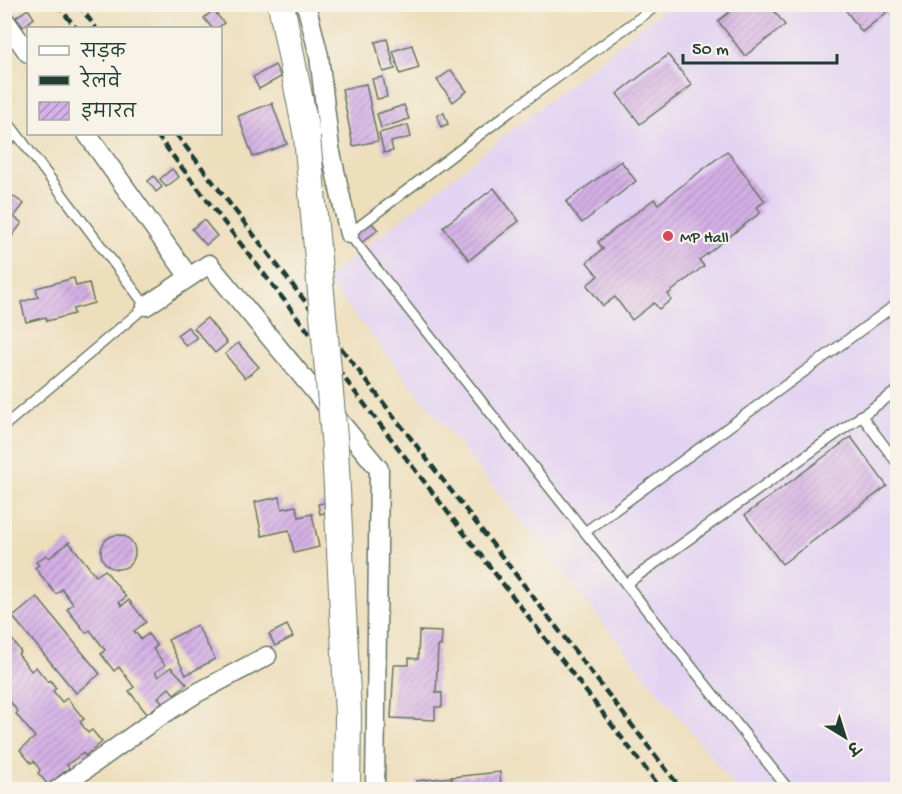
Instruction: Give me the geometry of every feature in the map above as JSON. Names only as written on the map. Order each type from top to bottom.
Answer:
[{"type":"street","points":[[281,4],[307,137],[335,448],[348,715],[348,789]]},
{"type":"street","points":[[306,4],[319,56],[330,148],[348,234]]},
{"type":"street","points":[[4,19],[27,51]]},
{"type":"street","points":[[88,135],[189,277]]},
{"type":"street","points":[[146,306],[209,264],[379,469],[375,789]]},
{"type":"street","points":[[57,789],[100,757],[197,693],[267,656]]},
{"type":"lane","points":[[659,4],[511,111],[348,234],[789,789]]},
{"type":"lane","points":[[889,4],[897,15]]},
{"type":"lane","points":[[4,117],[146,306],[4,426]]},
{"type":"lane","points":[[4,144],[16,135]]},
{"type":"lane","points":[[585,532],[897,303]]},
{"type":"lane","points":[[626,584],[897,390]]},
{"type":"lane","points":[[861,415],[897,465]]},
{"type":"lane","points":[[4,779],[13,789]]},
{"type":"shaded area","points":[[668,5],[897,5],[897,789],[737,789],[326,279]]},
{"type":"building","points":[[740,4],[769,4],[785,25],[745,56],[718,21]]},
{"type":"building","points":[[841,4],[879,4],[886,13],[862,32]]},
{"type":"building","points":[[28,9],[34,18],[23,27],[16,17]]},
{"type":"building","points":[[213,10],[224,23],[218,27],[211,27],[204,18]]},
{"type":"building","points":[[387,39],[395,69],[383,72],[375,42]]},
{"type":"building","points":[[412,45],[419,68],[400,74],[393,51]]},
{"type":"building","points":[[668,55],[692,85],[640,124],[617,94]]},
{"type":"building","points":[[275,65],[281,77],[259,89],[253,77]]},
{"type":"building","points":[[451,70],[467,91],[453,102],[437,80]]},
{"type":"building","points":[[383,77],[387,97],[377,99],[372,79]]},
{"type":"building","points":[[366,84],[378,141],[353,146],[342,89]]},
{"type":"building","points":[[272,103],[287,144],[253,157],[238,116]]},
{"type":"building","points":[[404,105],[409,119],[381,128],[377,114]]},
{"type":"building","points":[[444,113],[448,124],[441,127],[437,115]]},
{"type":"building","points":[[408,125],[411,137],[391,142],[393,151],[384,153],[379,133]]},
{"type":"building","name":"MP Hall","points":[[727,151],[765,201],[757,207],[761,212],[699,260],[704,266],[668,294],[671,300],[659,309],[654,303],[632,320],[615,297],[603,306],[587,285],[598,276],[587,262],[603,249],[598,242],[654,199],[658,204]]},
{"type":"building","points":[[621,161],[636,181],[582,223],[566,202]]},
{"type":"building","points":[[172,169],[179,177],[166,187],[160,179]]},
{"type":"building","points":[[154,176],[162,187],[156,192],[148,181]]},
{"type":"building","points":[[494,188],[519,221],[469,260],[443,227]]},
{"type":"building","points":[[10,194],[24,204],[14,217],[22,223],[4,247],[4,201]]},
{"type":"building","points":[[204,220],[217,236],[206,245],[192,229]]},
{"type":"building","points":[[370,221],[378,230],[357,246],[350,237]]},
{"type":"building","points":[[74,278],[76,286],[89,283],[94,303],[73,309],[74,314],[47,321],[46,317],[26,322],[21,302],[38,297],[36,288]]},
{"type":"building","points":[[207,318],[227,343],[215,353],[194,328]]},
{"type":"building","points":[[188,327],[197,338],[186,346],[177,335]]},
{"type":"building","points":[[238,343],[259,367],[245,378],[225,354]]},
{"type":"building","points":[[851,437],[887,486],[782,564],[745,515]]},
{"type":"building","points":[[280,497],[282,509],[296,506],[299,517],[312,514],[319,547],[294,553],[289,530],[262,536],[255,502]]},
{"type":"building","points":[[328,502],[331,511],[320,514],[318,504]]},
{"type":"building","points":[[118,535],[130,540],[135,552],[130,564],[118,569],[106,564],[101,552],[106,540]]},
{"type":"building","points":[[69,542],[96,576],[105,570],[126,597],[119,602],[122,606],[129,600],[146,622],[134,631],[141,639],[148,634],[157,646],[153,649],[165,665],[155,672],[158,677],[171,667],[187,684],[174,694],[169,688],[158,697],[162,702],[147,714],[129,691],[134,687],[119,667],[114,671],[101,654],[105,650],[90,630],[86,633],[67,609],[73,604],[62,589],[56,594],[35,568],[39,565],[36,562],[46,555],[49,558]]},
{"type":"building","points":[[37,597],[100,674],[76,693],[13,617]]},
{"type":"building","points":[[197,625],[215,659],[186,675],[168,640]]},
{"type":"building","points":[[287,625],[293,637],[275,646],[269,634]]},
{"type":"building","points":[[4,628],[21,652],[18,654],[31,671],[36,667],[48,682],[50,680],[56,688],[53,691],[62,702],[67,698],[84,719],[80,722],[88,733],[92,730],[102,742],[85,756],[83,753],[67,765],[69,768],[48,785],[38,773],[40,770],[34,761],[31,763],[20,750],[35,737],[16,714],[18,712],[9,700],[4,699]]},
{"type":"building","points":[[419,631],[442,632],[441,646],[438,646],[436,693],[442,693],[442,707],[435,707],[435,720],[391,718],[394,665],[409,665],[409,658],[418,659]]},
{"type":"building","points":[[500,772],[501,790],[453,790],[452,777]]},
{"type":"building","points":[[451,777],[452,790],[417,790],[416,781]]},
{"type":"railway","points":[[57,4],[75,27]]},
{"type":"railway","points":[[78,4],[95,27]]},
{"type":"railway","points":[[157,135],[662,790]]},
{"type":"railway","points":[[177,135],[682,790]]},
{"type":"place","name":"MP Hall","points":[[668,236]]}]
